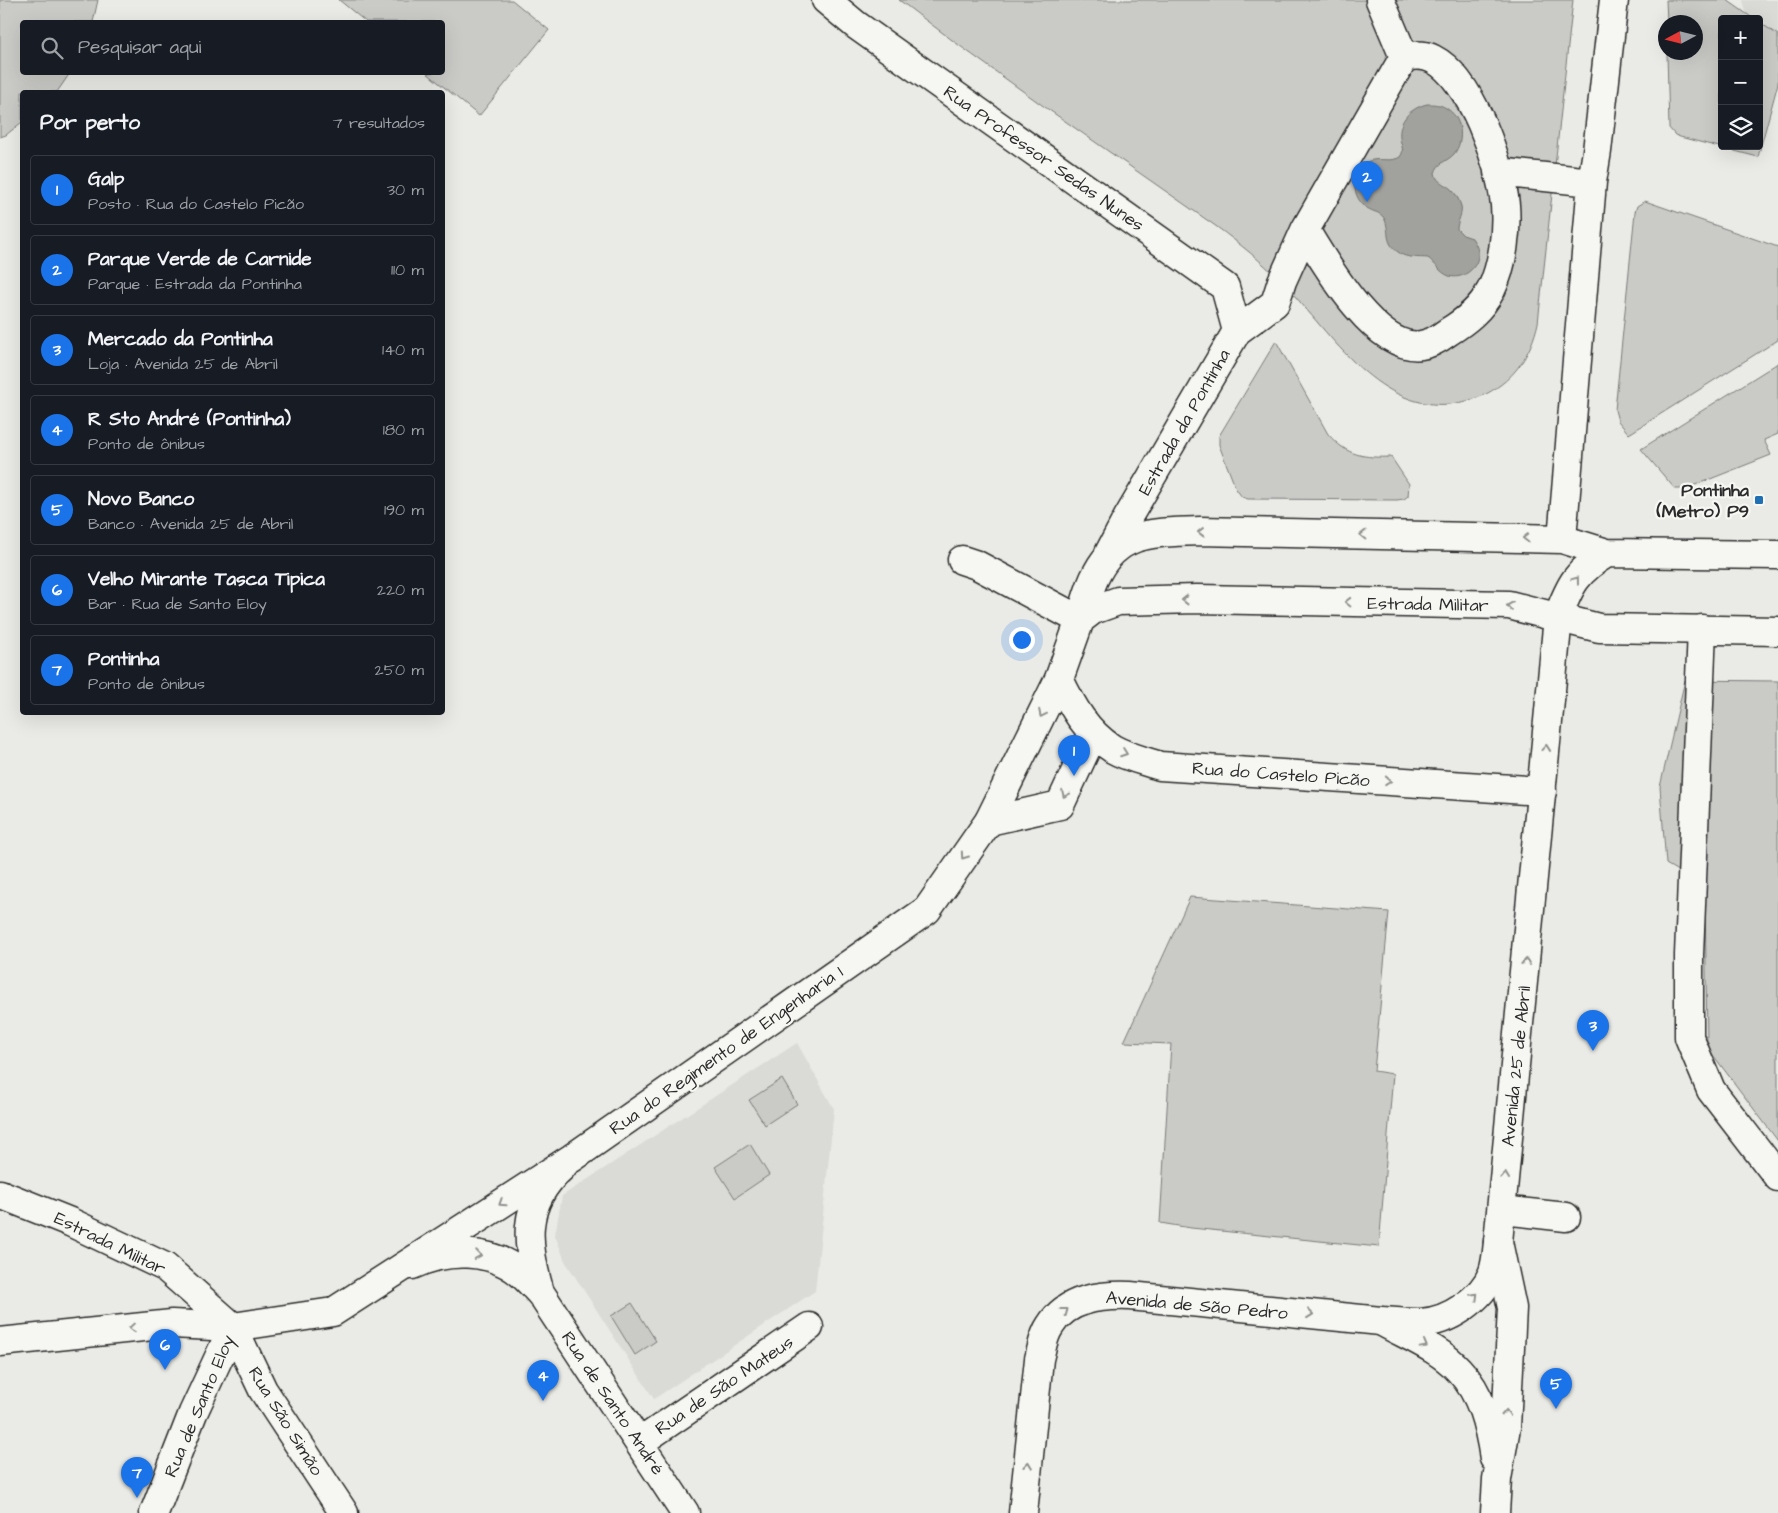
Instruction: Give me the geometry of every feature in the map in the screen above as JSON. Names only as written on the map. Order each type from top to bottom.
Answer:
[{"type":"street","name":"Rua Professor Sedas Nunes","points":[[826,0],[880,42],[1225,287],[1237,331]]},
{"type":"street","points":[[1380,0],[1404,57]]},
{"type":"street","points":[[1562,539],[1592,182],[1614,0]]},
{"type":"street","points":[[1414,55],[1434,59],[1452,73],[1462,86],[1484,128],[1498,172],[1505,205],[1504,234],[1500,261],[1491,290],[1472,316],[1432,342],[1420,346],[1407,345],[1394,340],[1382,332],[1339,283],[1305,230],[1404,57],[1414,55]]},
{"type":"street","points":[[1498,172],[1592,182]]},
{"type":"street","name":"Estrada da Pontinha","points":[[1080,620],[1096,574],[1237,331],[1275,303],[1282,282],[1305,230]]},
{"type":"street","points":[[1108,554],[1122,543],[1136,537],[1157,533],[1210,532],[1562,539],[1608,553],[1778,555]]},
{"type":"street","name":"Avenida 25 de Abril","points":[[1495,1513],[1497,1479],[1506,1426],[1512,1308],[1498,1242],[1558,617],[1574,580],[1589,564],[1608,553]]},
{"type":"street","points":[[962,560],[977,565],[1080,620]]},
{"type":"street","name":"Estrada Militar","points":[[1080,620],[1093,610],[1118,601],[1197,599],[1508,605],[1599,628],[1778,631]]},
{"type":"street","name":"Rua do Regimento de Engenharia 1","points":[[0,1342],[172,1324],[233,1327],[333,1312],[572,1158],[927,910],[989,821],[1059,679],[1080,620]]},
{"type":"street","points":[[1702,629],[1689,956],[1689,1036],[1711,1090],[1778,1177]]},
{"type":"street","name":"Rua do Castelo Picão","points":[[1059,679],[1072,708],[1093,734],[1114,749],[1160,766],[1542,791]]},
{"type":"street","points":[[989,821],[1060,805],[1093,734]]},
{"type":"street","name":"Rua de Santo André","points":[[541,1294],[529,1247],[528,1236],[531,1216],[539,1194],[548,1181],[572,1158]]},
{"type":"street","name":"Estrada Militar","points":[[0,1194],[70,1222],[165,1267],[233,1327]]},
{"type":"street","points":[[1502,1210],[1566,1217]]},
{"type":"street","name":"Avenida de São Pedro","points":[[1023,1513],[1039,1359],[1044,1338],[1050,1325],[1065,1310],[1085,1299],[1105,1295],[1381,1321],[1421,1323],[1437,1320],[1460,1309],[1485,1285],[1493,1272],[1498,1242]]},
{"type":"street","name":"Rua de Santo André","points":[[397,1272],[415,1263],[429,1259],[448,1254],[465,1253],[490,1257],[520,1272],[541,1294],[685,1513]]},
{"type":"street","points":[[1381,1321],[1440,1354],[1460,1370],[1484,1409],[1490,1432],[1497,1479]]},
{"type":"street","name":"Rua de Santo Eloy","points":[[154,1513],[193,1413],[233,1327]]},
{"type":"street","name":"Rua São Simão","points":[[233,1327],[263,1390],[344,1513]]},
{"type":"street","name":"Rua de São Mateus","points":[[639,1444],[808,1327]]},
{"type":"shaded area","points":[[0,0],[98,0],[93,20],[20,20],[20,75],[69,75],[58,90],[20,90],[20,124],[6,135],[0,137]]},
{"type":"shaded area","points":[[339,0],[512,0],[549,30],[479,116],[429,75],[445,75],[445,20],[364,20]]},
{"type":"shaded area","points":[[899,0],[1573,0],[1538,323],[1526,355],[1513,373],[1496,388],[1464,402],[1450,404],[1423,403],[1398,394],[1376,381],[1355,363],[1281,281],[1234,240],[1042,105]]},
{"type":"shaded area","points":[[1666,0],[1727,0],[1748,15],[1718,15],[1718,147],[1680,137],[1675,135],[1669,128],[1667,60],[1703,60],[1703,15],[1667,15]]},
{"type":"shaded area","points":[[1743,0],[1778,0],[1778,85],[1763,55],[1763,15],[1747,15]]},
{"type":"shaded area","points":[[1763,25],[1778,35],[1778,83],[1763,138]]},
{"type":"shaded area","points":[[1427,104],[1446,108],[1456,117],[1460,129],[1460,142],[1454,154],[1438,166],[1435,173],[1439,181],[1454,192],[1460,204],[1461,215],[1457,229],[1463,235],[1472,238],[1478,251],[1477,261],[1472,269],[1464,275],[1454,277],[1440,270],[1428,258],[1409,257],[1393,248],[1390,244],[1384,218],[1363,205],[1355,191],[1356,176],[1363,165],[1373,160],[1390,160],[1400,157],[1402,150],[1400,132],[1403,120],[1416,108]]},
{"type":"shaded area","points":[[1731,150],[1760,150],[1758,157]]},
{"type":"shaded area","points":[[1645,201],[1778,247],[1778,340],[1629,434],[1618,421],[1615,410],[1635,212],[1637,206]]},
{"type":"shaded area","points":[[1276,341],[1328,434],[1342,447],[1356,454],[1372,457],[1391,457],[1409,484],[1408,496],[1397,500],[1248,499],[1242,497],[1236,489],[1219,445],[1219,436]]},
{"type":"shaded area","points":[[1778,363],[1778,434],[1764,440],[1771,455],[1685,489],[1675,489],[1641,449]]},
{"type":"shaded area","points":[[1685,680],[1778,681],[1778,1141],[1707,1047],[1705,887],[1666,864],[1660,787]]},
{"type":"shaded area","points":[[1190,897],[1389,912],[1374,1071],[1393,1074],[1379,1247],[1191,1228],[1160,1223],[1171,1044],[1124,1042]]},
{"type":"shaded area","points":[[797,1043],[834,1109],[815,1291],[654,1399],[565,1261],[555,1235],[562,1196]]},
{"type":"shaded area","points":[[782,1079],[797,1104],[765,1125],[749,1100]]},
{"type":"shaded area","points":[[750,1144],[769,1175],[735,1198],[715,1167]]},
{"type":"shaded area","points":[[632,1303],[656,1341],[635,1355],[611,1316]]},
{"type":"place","name":"Parque Verde de Carnide","points":[[1367,202]]},
{"type":"place","name":"Pontinha (Metro) P9","points":[[1759,500]]},
{"type":"place","name":"Galp","points":[[1074,776]]},
{"type":"place","name":"Mercado da Pontinha","points":[[1593,1051]]},
{"type":"place","name":"Velho Mirante Tasca Tipica","points":[[165,1370]]},
{"type":"place","name":"R Sto André (Pontinha)","points":[[543,1401]]},
{"type":"place","name":"Novo Banco","points":[[1556,1409]]},
{"type":"place","name":"Pontinha","points":[[137,1498]]}]
